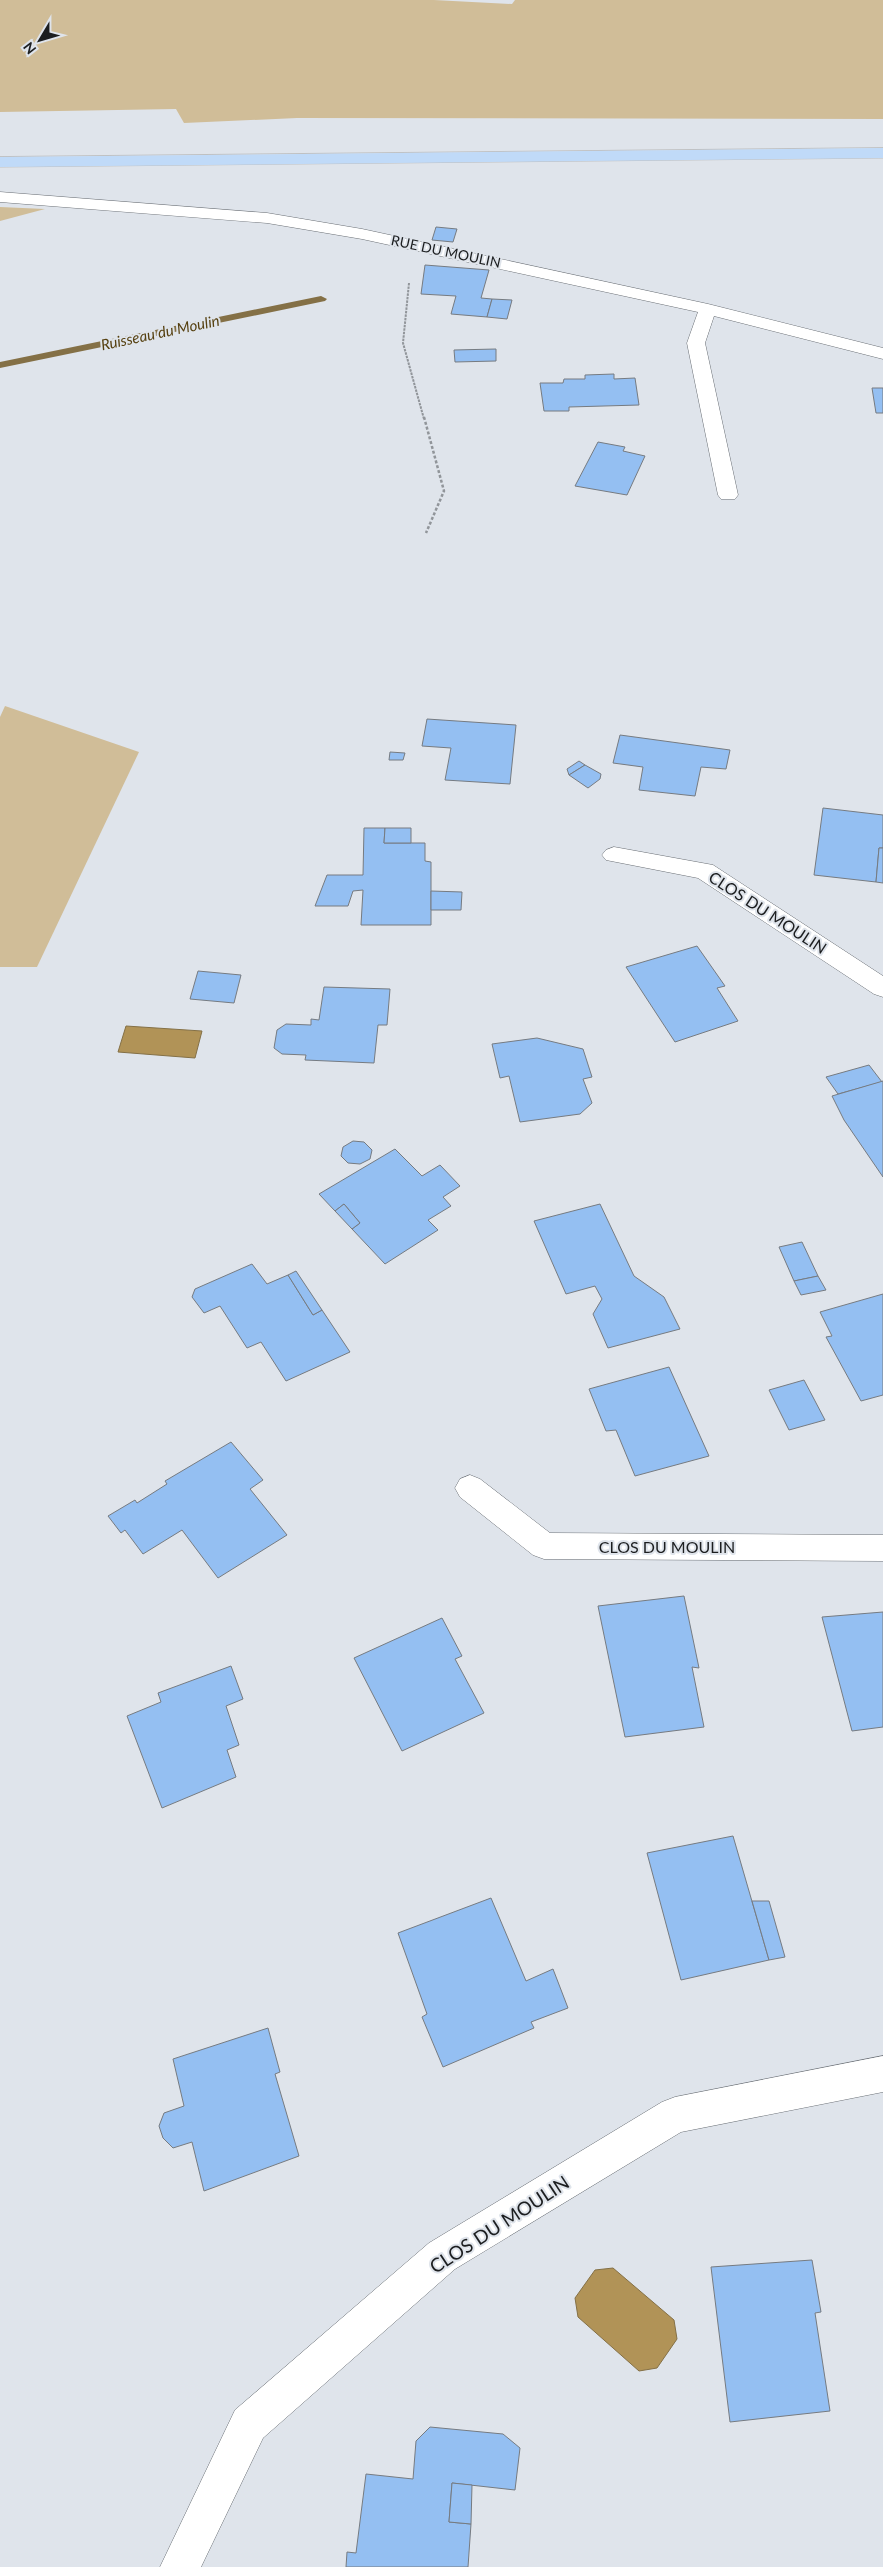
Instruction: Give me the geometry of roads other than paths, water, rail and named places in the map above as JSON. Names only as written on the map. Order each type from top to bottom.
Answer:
[{"type":"main road","points":[[0,162],[883,153]]},
{"type":"street","name":"RUE DU MOULIN","points":[[0,197],[267,218],[412,244],[708,309],[843,342],[883,354]]},
{"type":"street","points":[[708,309],[696,343],[728,495]]},
{"type":"street","name":"CLOS DU MOULIN","points":[[614,855],[705,871],[883,988]]},
{"type":"street","name":"CLOS DU MOULIN","points":[[470,1488],[544,1546],[883,1548]]},
{"type":"street","name":"CLOS DU MOULIN","points":[[180,2567],[250,2424],[442,2256],[675,2115],[883,2074]]},
{"type":"waterway","name":"Ruisseau du Moulin","points":[[0,365],[321,299]]}]
